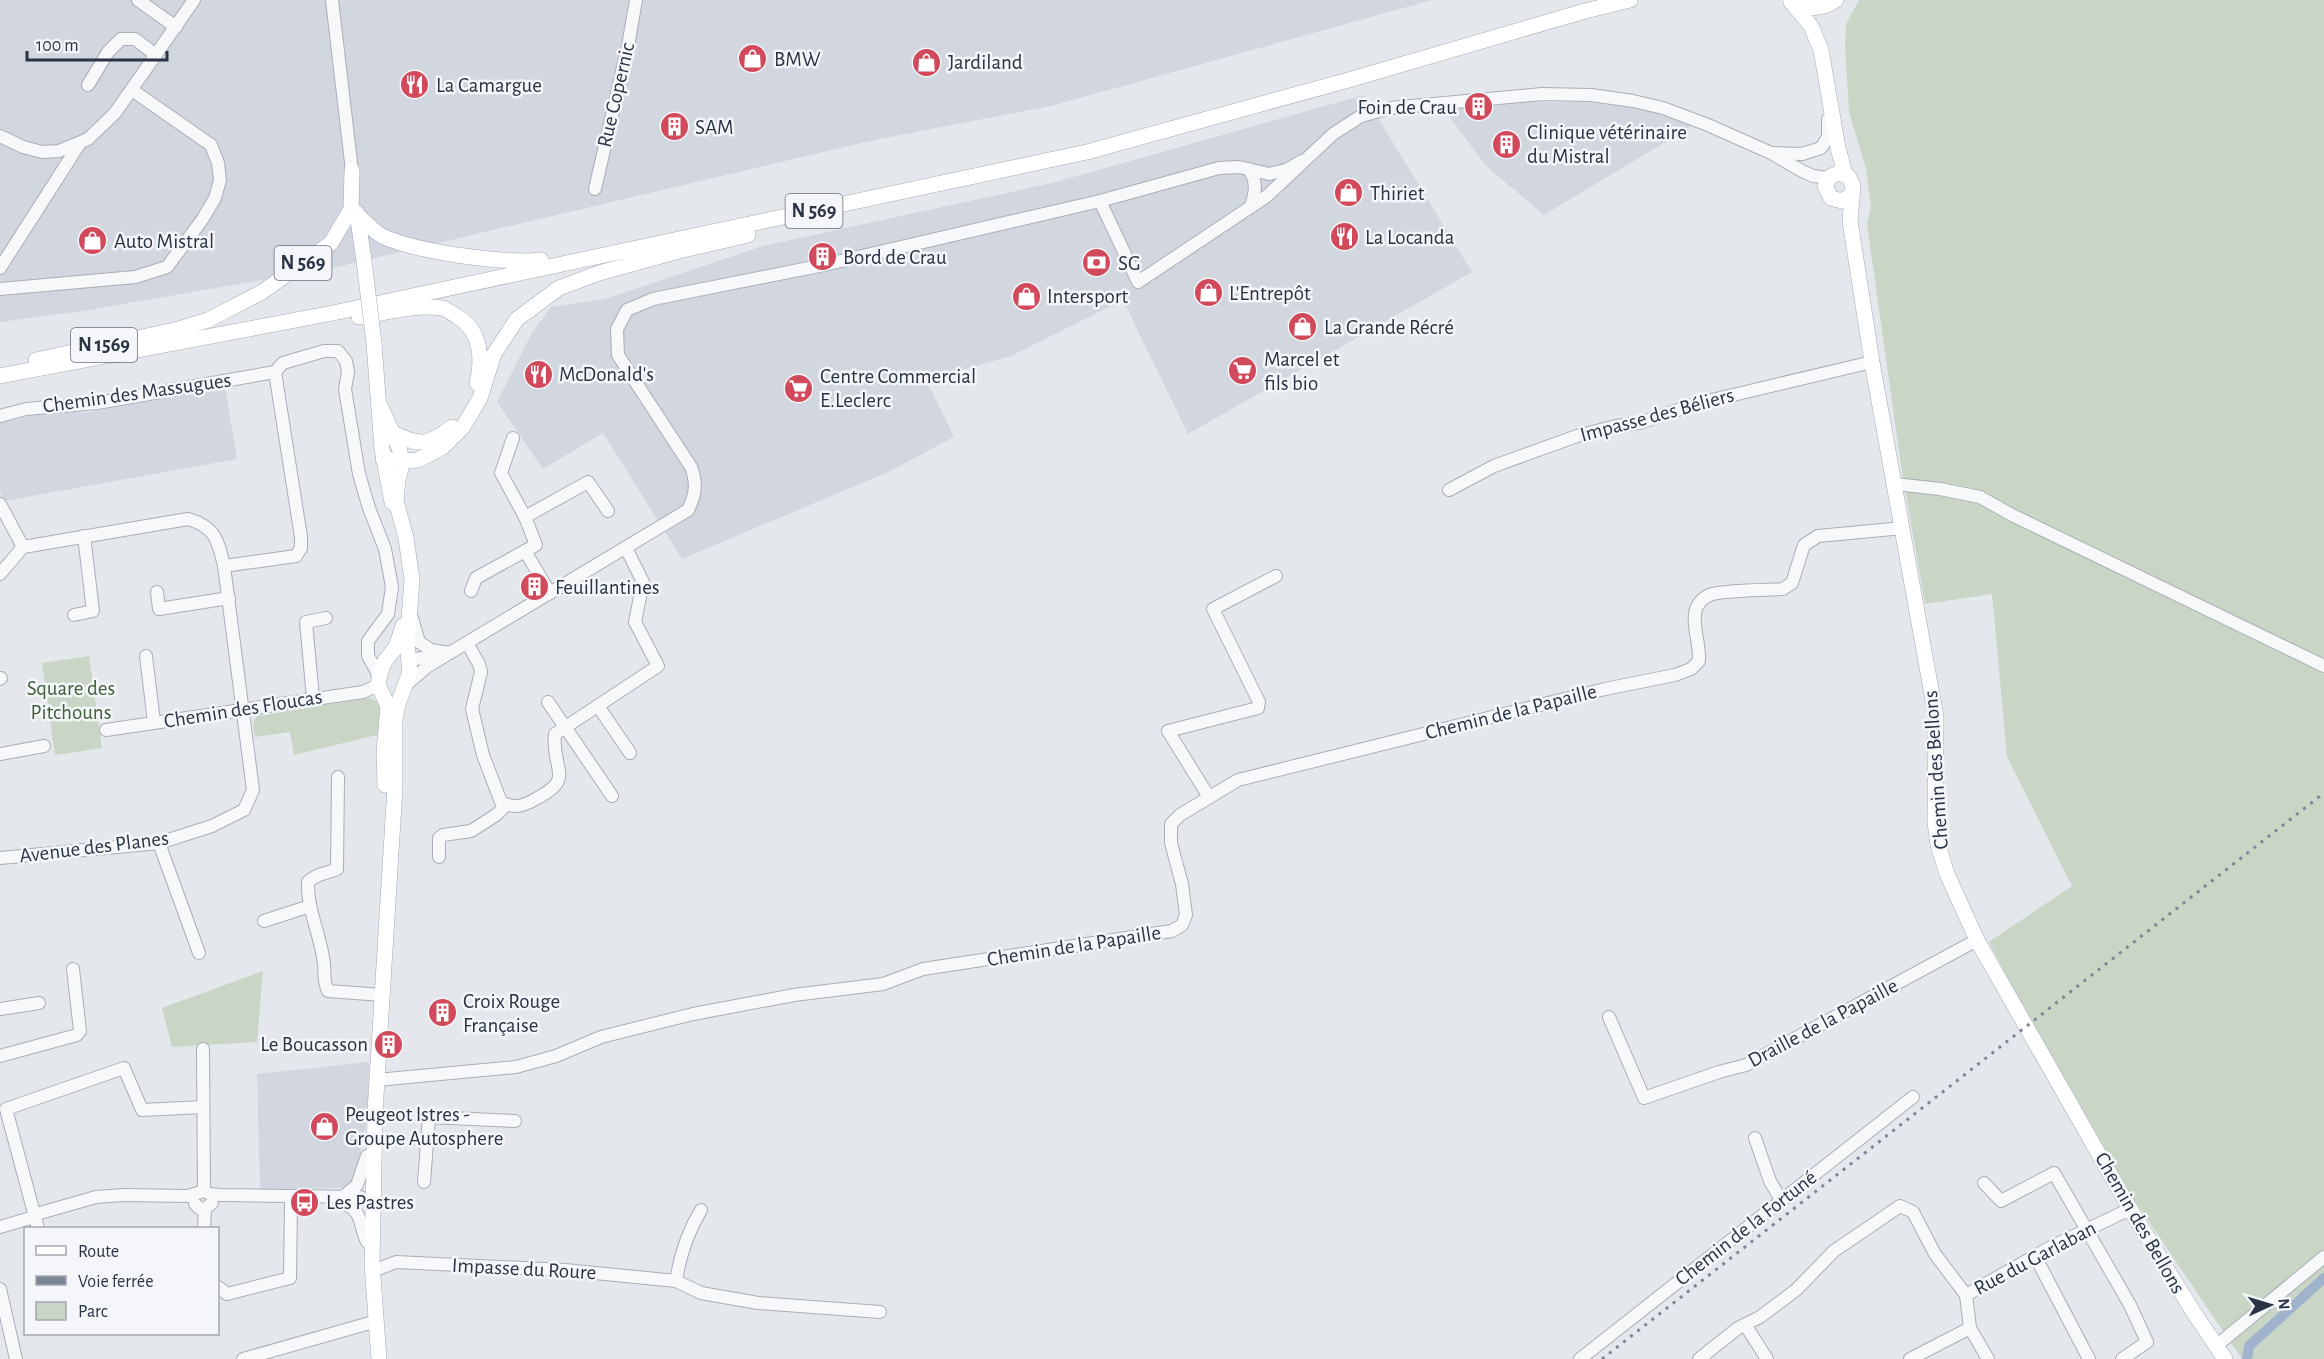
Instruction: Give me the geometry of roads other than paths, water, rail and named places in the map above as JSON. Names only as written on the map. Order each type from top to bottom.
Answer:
[{"type":"main road","name":"N 569","points":[[0,374],[258,328],[1087,153],[1630,0]]},
{"type":"main road","points":[[1789,1],[1807,8],[1824,6],[1834,1]]},
{"type":"main road","points":[[1789,1],[1811,26],[1821,50]]},
{"type":"main road","points":[[1834,1],[1821,21],[1821,50],[1838,148],[1830,198],[1845,198]]},
{"type":"main road","points":[[352,171],[374,343],[383,459],[401,536],[405,588],[400,656],[389,690]]},
{"type":"main road","name":"N 569","points":[[331,243],[351,208],[352,171]]},
{"type":"main road","name":"Chemin des Bellons","points":[[1833,179],[1853,186],[1845,198],[1936,717],[1935,822],[1938,845],[1947,874],[1977,940],[2130,1209],[2220,1353]]},
{"type":"main road","name":"N 569","points":[[405,451],[418,460],[443,447],[463,427],[480,398],[494,354],[517,319],[559,288],[599,273],[679,251],[843,214],[898,193]]},
{"type":"main road","name":"N 569","points":[[357,215],[381,235],[423,249],[519,262],[622,251]]},
{"type":"main road","name":"N 569","points":[[208,320],[262,292],[331,243],[353,235],[361,239]]},
{"type":"main road","name":"N 569","points":[[258,328],[299,327],[419,309],[444,308],[468,324],[479,350],[480,370],[476,389],[452,428],[424,444],[383,459]]},
{"type":"main road","name":"N 1569","points":[[0,374],[44,357],[179,329],[208,320]]},
{"type":"main road","points":[[379,1359],[365,1200],[375,1112],[395,787],[395,720],[389,690],[411,609],[409,555],[396,501],[398,479],[405,451],[393,433],[380,405]]},
{"type":"main road","points":[[370,1155],[372,1220],[370,1242]]},
{"type":"street","points":[[138,0],[176,27]]},
{"type":"street","points":[[0,136],[23,147],[42,152],[59,151],[88,139],[102,128],[132,90],[195,0]]},
{"type":"street","points":[[332,0],[352,171]]},
{"type":"street","name":"Rue Copernic","points":[[595,189],[628,46],[636,0]]},
{"type":"street","points":[[88,85],[108,52],[121,39],[135,39],[156,55]]},
{"type":"street","points":[[0,289],[135,277],[167,267],[202,220],[215,198],[220,180],[218,163],[211,145],[132,90]]},
{"type":"street","points":[[1100,201],[1138,282],[1274,190],[1333,134],[1371,112],[1459,100],[1542,94],[1610,97],[1663,108],[1771,153],[1813,176],[1833,179]]},
{"type":"street","points":[[1771,153],[1802,153],[1821,148],[1828,137],[1829,94]]},
{"type":"street","points":[[0,268],[80,142]]},
{"type":"street","name":"Chemin des Floucas","points":[[106,730],[313,698],[389,690],[688,510],[696,488],[695,478],[685,455],[625,368],[618,354],[617,328],[627,310],[653,299],[824,265],[1100,201],[1219,168],[1239,166],[1269,174],[1286,170],[1302,161]]},
{"type":"street","points":[[1249,169],[1256,191],[1251,206]]},
{"type":"street","name":"Chemin des Massugues","points":[[0,416],[44,406],[98,404],[279,368],[298,357],[332,350],[343,355],[348,372],[345,389],[359,474],[385,549],[392,587],[388,614],[368,641],[368,656]]},
{"type":"street","name":"Impasse des Béliers","points":[[1449,490],[1494,466],[1576,436],[1616,426],[1640,423],[1695,404],[1872,362]]},
{"type":"street","points":[[224,566],[296,556],[301,548],[302,537],[279,368]]},
{"type":"street","points":[[471,591],[476,578],[536,545],[525,517],[501,473],[513,438]]},
{"type":"street","points":[[525,517],[588,482],[608,511]]},
{"type":"street","points":[[1895,483],[1980,497],[2324,666]]},
{"type":"street","points":[[0,504],[24,547],[0,574]]},
{"type":"street","name":"Avenue des Planes","points":[[0,858],[159,843],[212,826],[244,810],[253,790],[230,598],[217,538],[200,523],[188,519],[24,547]]},
{"type":"street","name":"Chemin de la Papaille","points":[[377,1080],[516,1067],[556,1056],[601,1037],[693,1014],[794,995],[883,984],[923,969],[1172,931],[1182,925],[1186,915],[1182,885],[1171,843],[1171,825],[1180,815],[1238,780],[1605,688],[1675,675],[1691,669],[1699,661],[1700,647],[1694,622],[1695,611],[1700,601],[1712,594],[1783,589],[1792,584],[1804,545],[1818,537],[1903,528]]},
{"type":"street","points":[[74,615],[93,611],[84,536]]},
{"type":"street","points":[[467,643],[481,672],[472,709],[483,756],[501,802],[506,805],[521,806],[554,788],[560,780],[554,744],[555,734],[658,666],[635,622],[643,582],[626,548]]},
{"type":"street","points":[[525,551],[550,593]]},
{"type":"street","points":[[1209,797],[1168,731],[1257,708],[1259,702],[1213,609],[1276,576]]},
{"type":"street","points":[[157,592],[159,609],[230,598]]},
{"type":"street","points":[[411,609],[419,642],[432,650],[450,653]]},
{"type":"street","points":[[313,698],[306,621],[326,618]]},
{"type":"street","points":[[368,656],[450,653]]},
{"type":"street","points":[[146,656],[154,722]]},
{"type":"street","points":[[368,656],[389,690]]},
{"type":"street","points":[[548,702],[612,796]]},
{"type":"street","points":[[598,706],[630,753]]},
{"type":"street","points":[[0,754],[44,746]]},
{"type":"street","points":[[338,777],[337,869],[316,874],[308,882],[307,898],[324,963],[325,985],[328,992],[382,995]]},
{"type":"street","points":[[440,857],[442,835],[471,831],[496,815],[506,805]]},
{"type":"street","points":[[159,843],[199,954]]},
{"type":"street","points":[[264,921],[310,906]]},
{"type":"street","name":"Draille de la Papaille","points":[[1609,1017],[1644,1098],[1746,1065],[1977,940]]},
{"type":"street","points":[[0,1056],[77,1035],[80,1031],[73,969]]},
{"type":"street","points":[[0,1009],[39,1003]]},
{"type":"street","points":[[203,1049],[204,1227]]},
{"type":"street","points":[[36,1223],[6,1109],[124,1068],[142,1110],[203,1107]]},
{"type":"street","name":"Chemin de la Fortuné","points":[[1580,1359],[1912,1097]]},
{"type":"street","points":[[424,1182],[429,1117],[515,1121]]},
{"type":"street","points":[[1755,1138],[1770,1181],[1781,1200]]},
{"type":"street","points":[[344,1200],[357,1185],[370,1155]]},
{"type":"street","points":[[1984,1183],[2001,1201],[2054,1173],[2130,1305],[2147,1342],[2122,1359]]},
{"type":"street","points":[[36,1223],[40,1213],[96,1197],[188,1196],[204,1199],[291,1202],[344,1200],[358,1213],[362,1231],[370,1242]]},
{"type":"street","points":[[204,1199],[365,1200]]},
{"type":"street","points":[[219,1288],[227,1294],[290,1278],[291,1202]]},
{"type":"street","points":[[1699,1359],[1796,1290],[1834,1251],[1900,1206],[1913,1212],[1935,1254],[1966,1295]]},
{"type":"street","name":"Rue du Garlaban","points":[[1910,1359],[1970,1328],[1966,1295],[2086,1229],[2130,1209]]},
{"type":"street","points":[[676,1281],[689,1229],[701,1210]]},
{"type":"street","points":[[0,1227],[36,1223]]},
{"type":"street","points":[[2035,1256],[2089,1359]]},
{"type":"street","points":[[2220,1353],[2324,1257]]},
{"type":"street","name":"Impasse du Roure","points":[[372,1268],[396,1262],[554,1269],[676,1281],[700,1293],[759,1303],[879,1312]]},
{"type":"street","points":[[0,1289],[16,1359]]},
{"type":"street","points":[[243,1359],[377,1322]]},
{"type":"street","points":[[1742,1327],[1757,1359]]},
{"type":"street","points":[[1742,1327],[1767,1359]]},
{"type":"street","points":[[1970,1328],[1988,1359]]},
{"type":"waterway","points":[[2247,1359],[2249,1346],[2324,1278]]},
{"type":"railway","points":[[1602,1359],[2324,793]]},
{"type":"place","name":"BMW","points":[[753,59]]},
{"type":"place","name":"Jardiland","points":[[927,62]]},
{"type":"place","name":"La Camargue","points":[[415,85]]},
{"type":"place","name":"Foin de Crau","points":[[1478,107]]},
{"type":"place","name":"SAM","points":[[674,127]]},
{"type":"place","name":"Clinique vétérinaire du Mistral","points":[[1506,144]]},
{"type":"place","name":"Thiriet","points":[[1349,193]]},
{"type":"place","name":"La Locanda","points":[[1344,237]]},
{"type":"place","name":"Auto Mistral","points":[[93,241]]},
{"type":"place","name":"Bord de Crau","points":[[822,257]]},
{"type":"place","name":"SG","points":[[1097,263]]},
{"type":"place","name":"L'Entrepôt","points":[[1208,293]]},
{"type":"place","name":"Intersport","points":[[1026,296]]},
{"type":"place","name":"La Grande Récré","points":[[1303,327]]},
{"type":"place","name":"Marcel et fils bio","points":[[1243,371]]},
{"type":"place","name":"McDonald's","points":[[538,374]]},
{"type":"place","name":"Centre Commercial E.Leclerc","points":[[799,388]]},
{"type":"place","name":"Feuillantines","points":[[534,587]]},
{"type":"place","name":"Croix Rouge Française","points":[[442,1013]]},
{"type":"place","name":"Le Boucasson","points":[[389,1044]]},
{"type":"place","name":"Peugeot Istres - Groupe Autosphere","points":[[324,1126]]},
{"type":"place","name":"Les Pastres","points":[[305,1202]]},
{"type":"park label","name":"Square des Pitchouns","points":[[71,700]]}]
